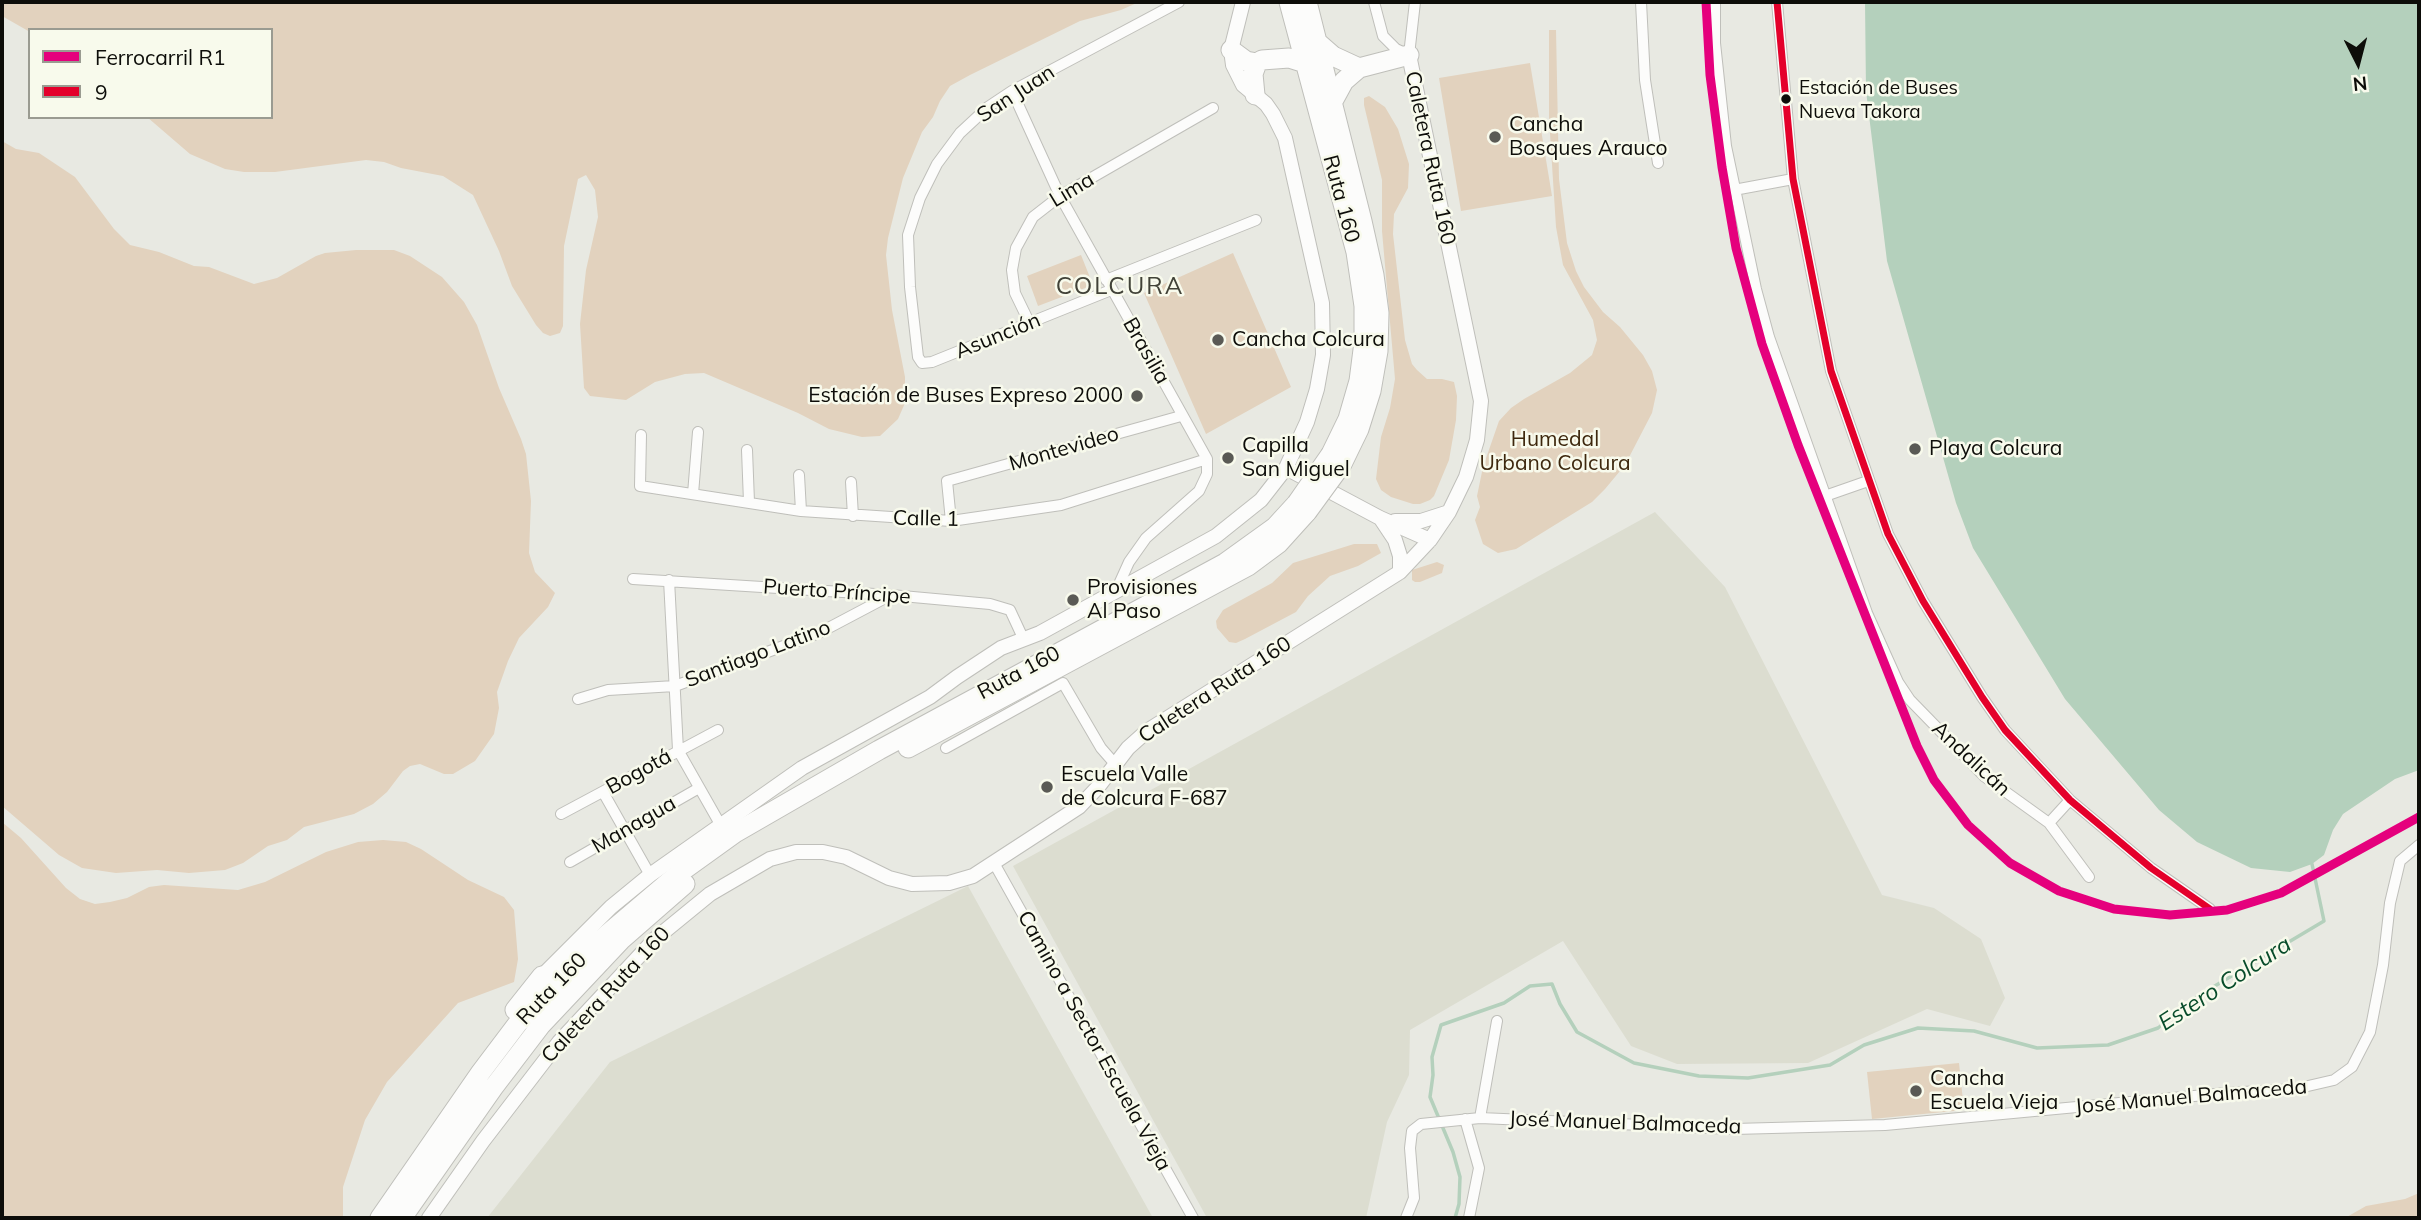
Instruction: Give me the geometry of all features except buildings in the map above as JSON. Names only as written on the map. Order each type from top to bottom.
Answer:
[{"type":"highway","name":"Ruta 160","points":[[1289,2],[1356,252],[1364,306],[1364,342],[1359,381],[1337,459]]},
{"type":"highway","name":"Ruta 160","points":[[402,1218],[493,1088],[541,1025],[604,957],[681,887],[744,841],[842,783],[1248,566],[1279,543],[1298,510],[1359,429],[1371,391],[1378,351],[1379,313],[1374,275],[1307,2]]},
{"type":"highway","points":[[1317,43],[1333,56],[1359,68]]},
{"type":"highway","points":[[1231,50],[1246,61],[1257,63],[1262,60],[1290,58],[1305,63]]},
{"type":"highway","points":[[1332,103],[1344,81],[1359,68],[1409,55]]},
{"type":"highway","points":[[1255,95],[1253,81],[1257,63]]},
{"type":"highway","name":"Ruta 160","points":[[380,1218],[518,1023],[598,942],[678,874],[735,833],[950,710],[1204,575],[1245,550],[1298,510]]},
{"type":"highway","points":[[481,1072],[506,1023],[542,976]]},
{"type":"street","name":"San Juan","points":[[922,363],[918,357],[908,270],[908,234],[928,181],[954,141],[988,107],[1012,91],[1179,2]]},
{"type":"street","points":[[542,976],[611,907],[650,875],[802,768],[930,697],[978,662],[1115,593],[1231,526],[1261,500],[1286,468],[1307,422],[1317,389],[1323,355],[1324,320],[1319,286],[1285,138],[1273,114],[1238,79],[1233,65],[1231,50],[1243,2]]},
{"type":"street","points":[[1374,2],[1383,36],[1396,49],[1409,55],[1415,2]]},
{"type":"street","points":[[1640,2],[1646,92],[1658,163]]},
{"type":"street","name":"Andalicán","points":[[1715,2],[1715,43],[1720,99],[1734,190],[1756,289],[1769,337],[1867,613],[1898,682],[1910,700],[1985,776],[2049,823],[2089,877]]},
{"type":"street","points":[[1777,2],[1793,179],[1831,372],[1888,534],[1923,601],[2005,730],[2070,800],[2151,868],[2210,909]]},
{"type":"street","name":"Caletera Ruta 160","points":[[429,1218],[507,1107],[590,1007],[655,939],[691,908],[729,881],[770,859],[796,852],[835,854],[857,861],[889,878],[924,885],[961,880],[994,863],[1079,807],[1136,741],[1159,723],[1400,572],[1430,540],[1449,512],[1472,459],[1481,401],[1409,55]]},
{"type":"street","name":"Brasilia","points":[[1012,91],[1060,196],[1207,459]]},
{"type":"street","name":"Lima","points":[[1030,324],[1012,282],[1013,259],[1020,237],[1033,217],[1060,196],[1213,108]]},
{"type":"street","points":[[1734,190],[1793,179]]},
{"type":"street","name":"Asunción","points":[[922,363],[932,362],[1030,324],[1109,285],[1255,220]]},
{"type":"street","name":"Montevideo","points":[[951,521],[947,481],[1181,416]]},
{"type":"street","points":[[693,494],[698,432]]},
{"type":"street","name":"Calle 1","points":[[641,435],[640,486],[801,511],[951,521],[1000,516],[1061,505],[1207,459]]},
{"type":"street","points":[[747,450],[749,502]]},
{"type":"street","points":[[1115,593],[1129,562],[1146,538],[1199,491],[1207,474],[1207,459]]},
{"type":"street","points":[[1286,468],[1380,518],[1430,540]]},
{"type":"street","points":[[799,475],[801,511]]},
{"type":"street","points":[[1825,496],[1868,481]]},
{"type":"street","points":[[851,482],[853,516]]},
{"type":"street","points":[[1380,518],[1400,522],[1421,521],[1449,512]]},
{"type":"street","points":[[1380,518],[1395,540],[1400,556],[1400,572]]},
{"type":"street","name":"Puerto Príncipe","points":[[632,579],[891,595],[1004,607],[1010,610],[1023,638]]},
{"type":"street","points":[[669,580],[678,750],[720,824]]},
{"type":"street","name":"Santiago Latino","points":[[578,699],[608,690],[675,687],[819,633],[891,595]]},
{"type":"street","points":[[946,748],[1063,683],[1101,748],[1115,764]]},
{"type":"street","name":"Bogotá","points":[[561,814],[718,730]]},
{"type":"street","name":"Managua","points":[[570,862],[699,788]]},
{"type":"street","points":[[603,792],[650,875]]},
{"type":"street","points":[[2049,823],[2070,800]]},
{"type":"street","name":"José Manuel Balmaceda","points":[[1406,1218],[1414,1198],[1410,1148],[1412,1131],[1421,1124],[1480,1118],[1734,1129],[1885,1125],[2321,1085],[2343,1075],[2352,1067],[2370,1032],[2383,965],[2390,903],[2400,861],[2419,845]]},
{"type":"street","name":"Camino a Sector Escuela Vieja","points":[[994,863],[1193,1218]]},
{"type":"street","points":[[1480,1118],[1497,1021]]},
{"type":"street","points":[[1465,1119],[1479,1168],[1469,1218]]},
{"type":"shaded area","points":[[1865,2],[2419,2],[2419,770],[2395,779],[2343,814],[2333,830],[2324,855],[2312,864],[2290,872],[2251,868],[2197,842],[2159,810],[2065,699],[1973,548],[1956,503],[1887,261],[1866,91]]},
{"type":"shaded area","points":[[1655,512],[1725,587],[1882,895],[1934,908],[1981,939],[2005,998],[1990,1026],[1927,1009],[1808,1063],[1677,1064],[1631,1046],[1563,941],[1410,1030],[1409,1075],[1387,1122],[1366,1218],[1207,1218],[1013,866]]},
{"type":"shaded area","points":[[968,886],[1153,1218],[487,1218],[610,1062]]},
{"type":"green space","points":[[2,2],[1139,2],[1080,21],[970,75],[950,86],[940,101],[922,132],[903,178],[886,255],[892,310],[905,377],[905,403],[898,419],[880,436],[862,437],[829,429],[704,373],[685,374],[655,382],[626,400],[590,396],[584,388],[580,324],[586,270],[598,217],[595,190],[586,175],[578,179],[564,246],[563,326],[560,333],[550,336],[536,325],[512,286],[473,195],[443,176],[366,160],[275,172],[225,169],[190,154],[149,119],[273,119],[273,28],[28,28],[28,31],[2,16]]},
{"type":"green space","name":"Humedal Urbano Colcura","points":[[1549,30],[1556,30],[1559,179],[1567,243],[1584,287],[1643,355],[1652,371],[1657,390],[1652,413],[1625,465],[1605,489],[1592,502],[1516,549],[1498,553],[1483,544],[1475,520],[1480,507],[1477,496],[1483,467],[1499,421],[1511,408],[1570,373],[1592,355],[1597,340],[1593,320],[1563,265],[1556,227],[1549,118]]},
{"type":"green space","name":"Cancha Bosques Arauco","points":[[1530,63],[1552,196],[1461,211],[1439,78]]},
{"type":"green space","name":"Humedal Urbano Colcura","points":[[1369,96],[1385,107],[1398,129],[1409,164],[1408,188],[1394,214],[1393,234],[1405,340],[1412,364],[1427,379],[1454,382],[1457,396],[1449,460],[1434,496],[1420,504],[1391,497],[1381,490],[1376,479],[1381,437],[1395,379],[1382,231],[1382,180],[1364,105],[1364,98]]},
{"type":"green space","points":[[2,141],[16,149],[39,153],[75,177],[114,229],[130,245],[159,252],[194,266],[209,267],[254,284],[277,278],[325,253],[394,250],[410,256],[442,277],[464,302],[477,325],[526,454],[531,501],[529,553],[535,572],[555,593],[548,607],[519,638],[508,661],[497,692],[499,708],[494,734],[475,761],[453,774],[444,774],[420,764],[410,766],[373,804],[354,814],[304,827],[287,840],[268,846],[243,863],[225,870],[116,873],[82,868],[59,855],[2,806]]},
{"type":"green space","name":"Cancha Colcura","points":[[1233,253],[1291,387],[1206,434],[1144,293]]},
{"type":"green space","points":[[1081,255],[1093,285],[1038,306],[1027,276]]},
{"type":"green space","points":[[1354,544],[1377,544],[1381,553],[1358,566],[1330,576],[1308,596],[1296,612],[1245,639],[1236,643],[1229,642],[1217,628],[1216,621],[1223,610],[1272,583],[1293,563]]},
{"type":"green space","points":[[1437,562],[1444,565],[1442,573],[1420,582],[1412,580],[1412,570]]},
{"type":"green space","points":[[2,822],[21,838],[66,888],[80,899],[95,904],[127,898],[149,887],[164,885],[238,890],[265,882],[326,852],[358,842],[406,842],[468,880],[504,897],[514,910],[518,959],[514,982],[458,1003],[387,1082],[365,1120],[343,1187],[343,1218],[2,1218]]},
{"type":"green space","name":"Cancha Escuela Vieja","points":[[1959,1063],[1964,1110],[1872,1119],[1867,1072]]},
{"type":"green space","points":[[2419,1193],[2419,1218],[2345,1218],[2366,1206],[2405,1199]]},
{"type":"waterway","name":"Estero Colcura","points":[[1455,1218],[1459,1204],[1460,1177],[1453,1152],[1430,1097],[1432,1057],[1441,1025],[1504,1003],[1530,986],[1552,984],[1560,1004],[1577,1032],[1634,1063],[1699,1076],[1748,1078],[1830,1065],[1864,1045],[1918,1028],[1974,1031],[2037,1048],[2108,1045],[2158,1028],[2198,996],[2324,921],[2312,864]]},
{"type":"rail line","name":"R1","points":[[1706,2],[1710,75],[1722,167],[1736,248],[1762,344],[1798,445],[1917,746],[1934,780],[1968,825],[2010,863],[2059,891],[2114,909],[2170,915],[2227,910],[2281,893],[2419,817]]},
{"type":"transit line","name":"9","points":[[1777,2],[1793,179],[1831,371],[1888,534],[1923,601],[2005,730],[2070,800],[2151,868],[2210,909]]},
{"type":"place","name":"Estación de Buses Nueva Takora","points":[[1786,99]]},
{"type":"place","name":"Cancha Bosques Arauco","points":[[1495,137]]},
{"type":"place","name":"Cancha Colcura","points":[[1218,340]]},
{"type":"place","name":"Estación de Buses Expreso 2000","points":[[1137,396]]},
{"type":"place","name":"Playa Colcura","points":[[1915,449]]},
{"type":"place","name":"Capilla San Miguel","points":[[1228,458]]},
{"type":"place","name":"Provisiones Al Paso","points":[[1073,600]]},
{"type":"place","name":"Escuela Valle de Colcura F-687","points":[[1047,787]]},
{"type":"place","name":"Cancha Escuela Vieja","points":[[1916,1091]]},
{"type":"district","name":"COLCURA","points":[[1120,287]]}]
